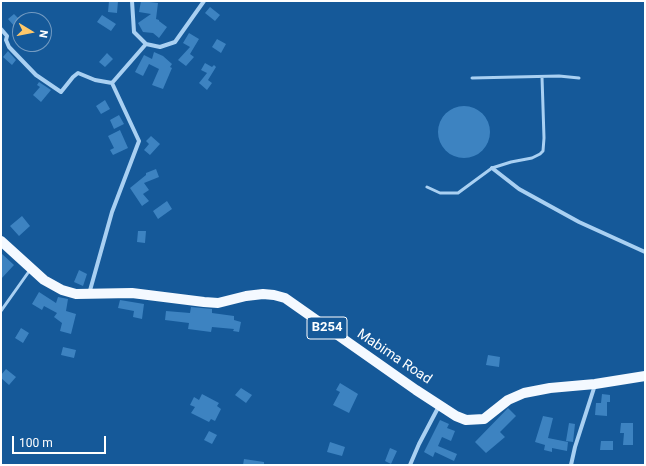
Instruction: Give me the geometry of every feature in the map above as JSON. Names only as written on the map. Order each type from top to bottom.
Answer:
[{"type":"main road","name":"Mabima Road","points":[[1,240],[44,280],[62,290],[89,294],[132,293],[218,303],[246,296],[274,295],[285,298],[390,372],[456,416],[466,420],[476,421],[484,419],[508,400],[524,393],[550,388],[595,384],[645,376]]},
{"type":"street","points":[[132,1],[134,32],[146,44],[160,47],[175,42],[204,1]]},
{"type":"street","points":[[1,30],[7,36],[6,40],[9,47],[36,75],[61,92],[78,73],[95,80],[112,83]]},
{"type":"street","points":[[112,83],[146,44]]},
{"type":"street","points":[[89,294],[112,212],[140,141],[112,83]]},
{"type":"street","points":[[492,168],[519,189],[573,218],[645,252]]},
{"type":"street","points":[[571,465],[575,447],[595,384]]},
{"type":"street","points":[[410,465],[418,444],[440,404]]},
{"type":"lane","points":[[427,187],[440,193],[458,193],[492,168],[511,162],[532,158],[540,154],[543,151],[542,77]]},
{"type":"lane","points":[[472,78],[579,78]]},
{"type":"lane","points":[[1,311],[31,268]]},
{"type":"building","points":[[109,1],[118,1],[117,13],[108,12]]},
{"type":"building","points":[[141,1],[158,3],[156,19],[167,27],[159,38],[153,33],[143,32],[138,23],[151,14],[139,12]]},
{"type":"building","points":[[210,7],[220,15],[215,21],[205,13]]},
{"type":"building","points":[[102,15],[116,24],[111,31],[97,22]]},
{"type":"building","points":[[12,16],[12,24],[8,19]]},
{"type":"building","points":[[189,33],[199,39],[190,54],[194,57],[186,66],[178,60],[190,47],[183,43]]},
{"type":"building","points":[[217,39],[226,44],[221,53],[212,47]]},
{"type":"building","points":[[8,51],[16,60],[12,65],[3,57]]},
{"type":"building","points":[[154,52],[163,56],[172,64],[170,67],[172,68],[163,89],[152,85],[159,69],[149,64],[143,76],[135,72],[144,55],[152,59]]},
{"type":"building","points":[[107,53],[113,59],[105,67],[99,62]]},
{"type":"building","points":[[205,63],[212,67],[214,65],[216,67],[208,80],[212,83],[207,90],[199,83],[207,73],[201,70]]},
{"type":"building","points":[[39,82],[51,90],[41,102],[33,95],[40,87],[37,85]]},
{"type":"building","points":[[105,100],[110,109],[101,114],[96,106]]},
{"type":"building","points":[[464,106],[474,108],[482,114],[488,122],[490,132],[488,142],[482,150],[474,156],[464,158],[454,156],[446,150],[440,142],[438,132],[440,122],[446,114],[454,108]]},
{"type":"building","points":[[119,115],[124,124],[114,129],[110,120]]},
{"type":"building","points":[[120,130],[128,148],[113,155],[110,150],[114,148],[108,136]]},
{"type":"building","points":[[151,136],[160,144],[150,155],[144,150],[149,144],[146,141]]},
{"type":"building","points":[[156,169],[159,177],[144,183],[149,190],[143,194],[149,201],[142,206],[130,188],[146,175],[146,173]]},
{"type":"building","points":[[167,201],[172,209],[158,219],[153,211]]},
{"type":"building","points":[[22,216],[30,226],[19,236],[10,226]]},
{"type":"building","points":[[138,231],[146,231],[145,243],[137,242]]},
{"type":"building","points":[[1,253],[14,265],[1,279]]},
{"type":"building","points":[[79,270],[87,274],[83,286],[74,282]]},
{"type":"building","points":[[39,292],[56,303],[58,297],[68,299],[66,311],[76,314],[71,334],[60,331],[62,323],[54,317],[57,313],[44,306],[42,310],[32,304]]},
{"type":"building","points":[[120,300],[144,304],[142,319],[133,317],[134,311],[118,308]]},
{"type":"building","points":[[191,307],[212,309],[212,313],[234,316],[234,320],[241,322],[239,332],[233,331],[234,329],[212,327],[211,332],[188,329],[189,323],[165,320],[166,311],[190,313]]},
{"type":"building","points":[[21,328],[29,333],[23,343],[15,338]]},
{"type":"building","points":[[63,347],[76,350],[74,358],[61,355]]},
{"type":"building","points":[[488,355],[500,357],[499,367],[486,365]]},
{"type":"building","points":[[6,369],[16,377],[9,385],[1,378],[1,375]]},
{"type":"building","points":[[340,383],[358,394],[349,413],[333,405],[340,392],[336,390]]},
{"type":"building","points":[[241,388],[252,395],[246,403],[235,395]]},
{"type":"building","points":[[202,394],[219,403],[217,406],[221,409],[215,421],[211,419],[209,422],[191,413],[195,407],[190,405],[194,397],[199,400]]},
{"type":"building","points":[[602,394],[610,395],[610,402],[607,402],[607,416],[595,415],[596,403],[601,403]]},
{"type":"building","points":[[508,408],[516,416],[500,432],[505,437],[486,453],[475,442]]},
{"type":"building","points":[[543,416],[553,418],[548,438],[568,442],[567,451],[552,448],[552,452],[544,450],[545,445],[535,442]]},
{"type":"building","points":[[440,420],[449,424],[447,428],[455,431],[451,441],[442,437],[438,446],[457,454],[454,461],[435,452],[433,457],[424,452]]},
{"type":"building","points":[[569,423],[575,424],[573,442],[566,441]]},
{"type":"building","points":[[621,423],[633,423],[633,445],[623,445],[624,433],[620,433]]},
{"type":"building","points":[[209,431],[217,435],[212,444],[204,440]]},
{"type":"building","points":[[601,441],[613,441],[613,450],[600,450]]},
{"type":"building","points":[[330,442],[345,447],[342,456],[327,452]]},
{"type":"building","points":[[390,448],[397,451],[391,464],[385,461]]},
{"type":"building","points":[[244,459],[264,462],[264,465],[243,465]]}]
